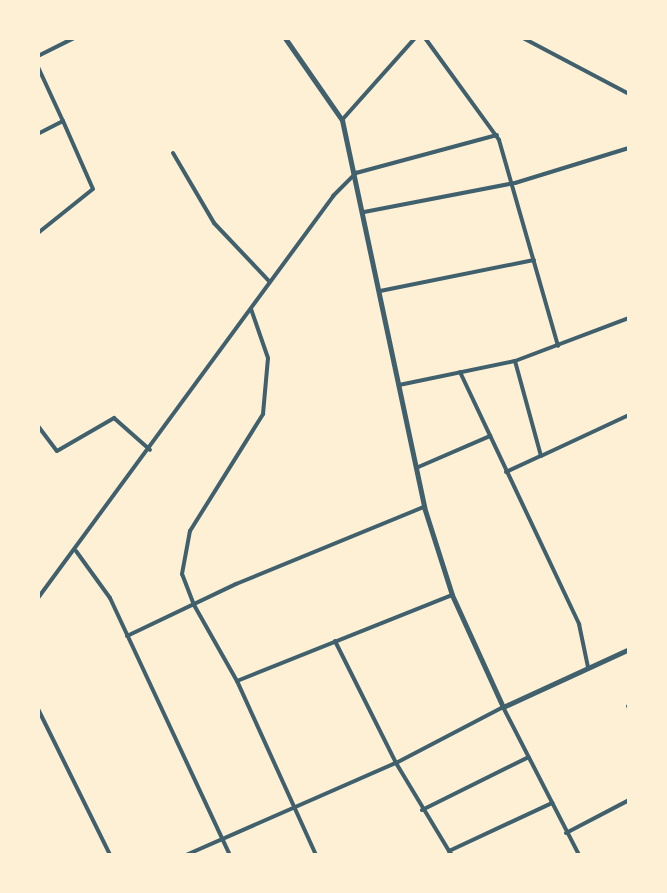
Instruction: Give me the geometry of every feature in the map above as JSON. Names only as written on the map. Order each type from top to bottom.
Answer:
[{"type":"street","points":[[38,56],[74,38]]},
{"type":"street","points":[[285,38],[342,120],[356,173],[424,507],[452,595],[503,707],[579,855]]},
{"type":"street","points":[[342,120],[415,38]]},
{"type":"street","points":[[425,38],[497,135],[515,183],[558,346]]},
{"type":"street","points":[[523,38],[629,94]]},
{"type":"street","points":[[38,67],[93,189],[38,233]]},
{"type":"street","points":[[38,134],[63,121]]},
{"type":"street","points":[[38,598],[76,551],[270,282],[356,173],[497,135]]},
{"type":"street","points":[[364,212],[515,183],[629,148]]},
{"type":"street","points":[[173,153],[214,223],[270,282]]},
{"type":"street","points":[[380,291],[534,260]]},
{"type":"street","points":[[251,309],[268,358],[263,414],[190,531],[182,574],[194,605],[237,681],[316,855]]},
{"type":"street","points":[[399,385],[515,361],[629,318]]},
{"type":"street","points":[[515,361],[541,456]]},
{"type":"street","points":[[460,372],[579,624],[588,667]]},
{"type":"street","points":[[506,472],[629,415]]},
{"type":"street","points":[[38,426],[57,451],[114,418],[150,450]]},
{"type":"street","points":[[416,468],[490,436]]},
{"type":"street","points":[[127,636],[424,507]]},
{"type":"street","points":[[76,551],[110,598],[230,855]]},
{"type":"street","points":[[237,681],[452,595]]},
{"type":"street","points":[[335,641],[396,763],[451,853],[552,803]]},
{"type":"street","points":[[186,855],[224,842],[293,807],[396,763],[503,707],[629,649]]},
{"type":"street","points":[[38,709],[110,855]]},
{"type":"street","points":[[422,810],[529,757]]},
{"type":"street","points":[[566,833],[629,800]]}]
